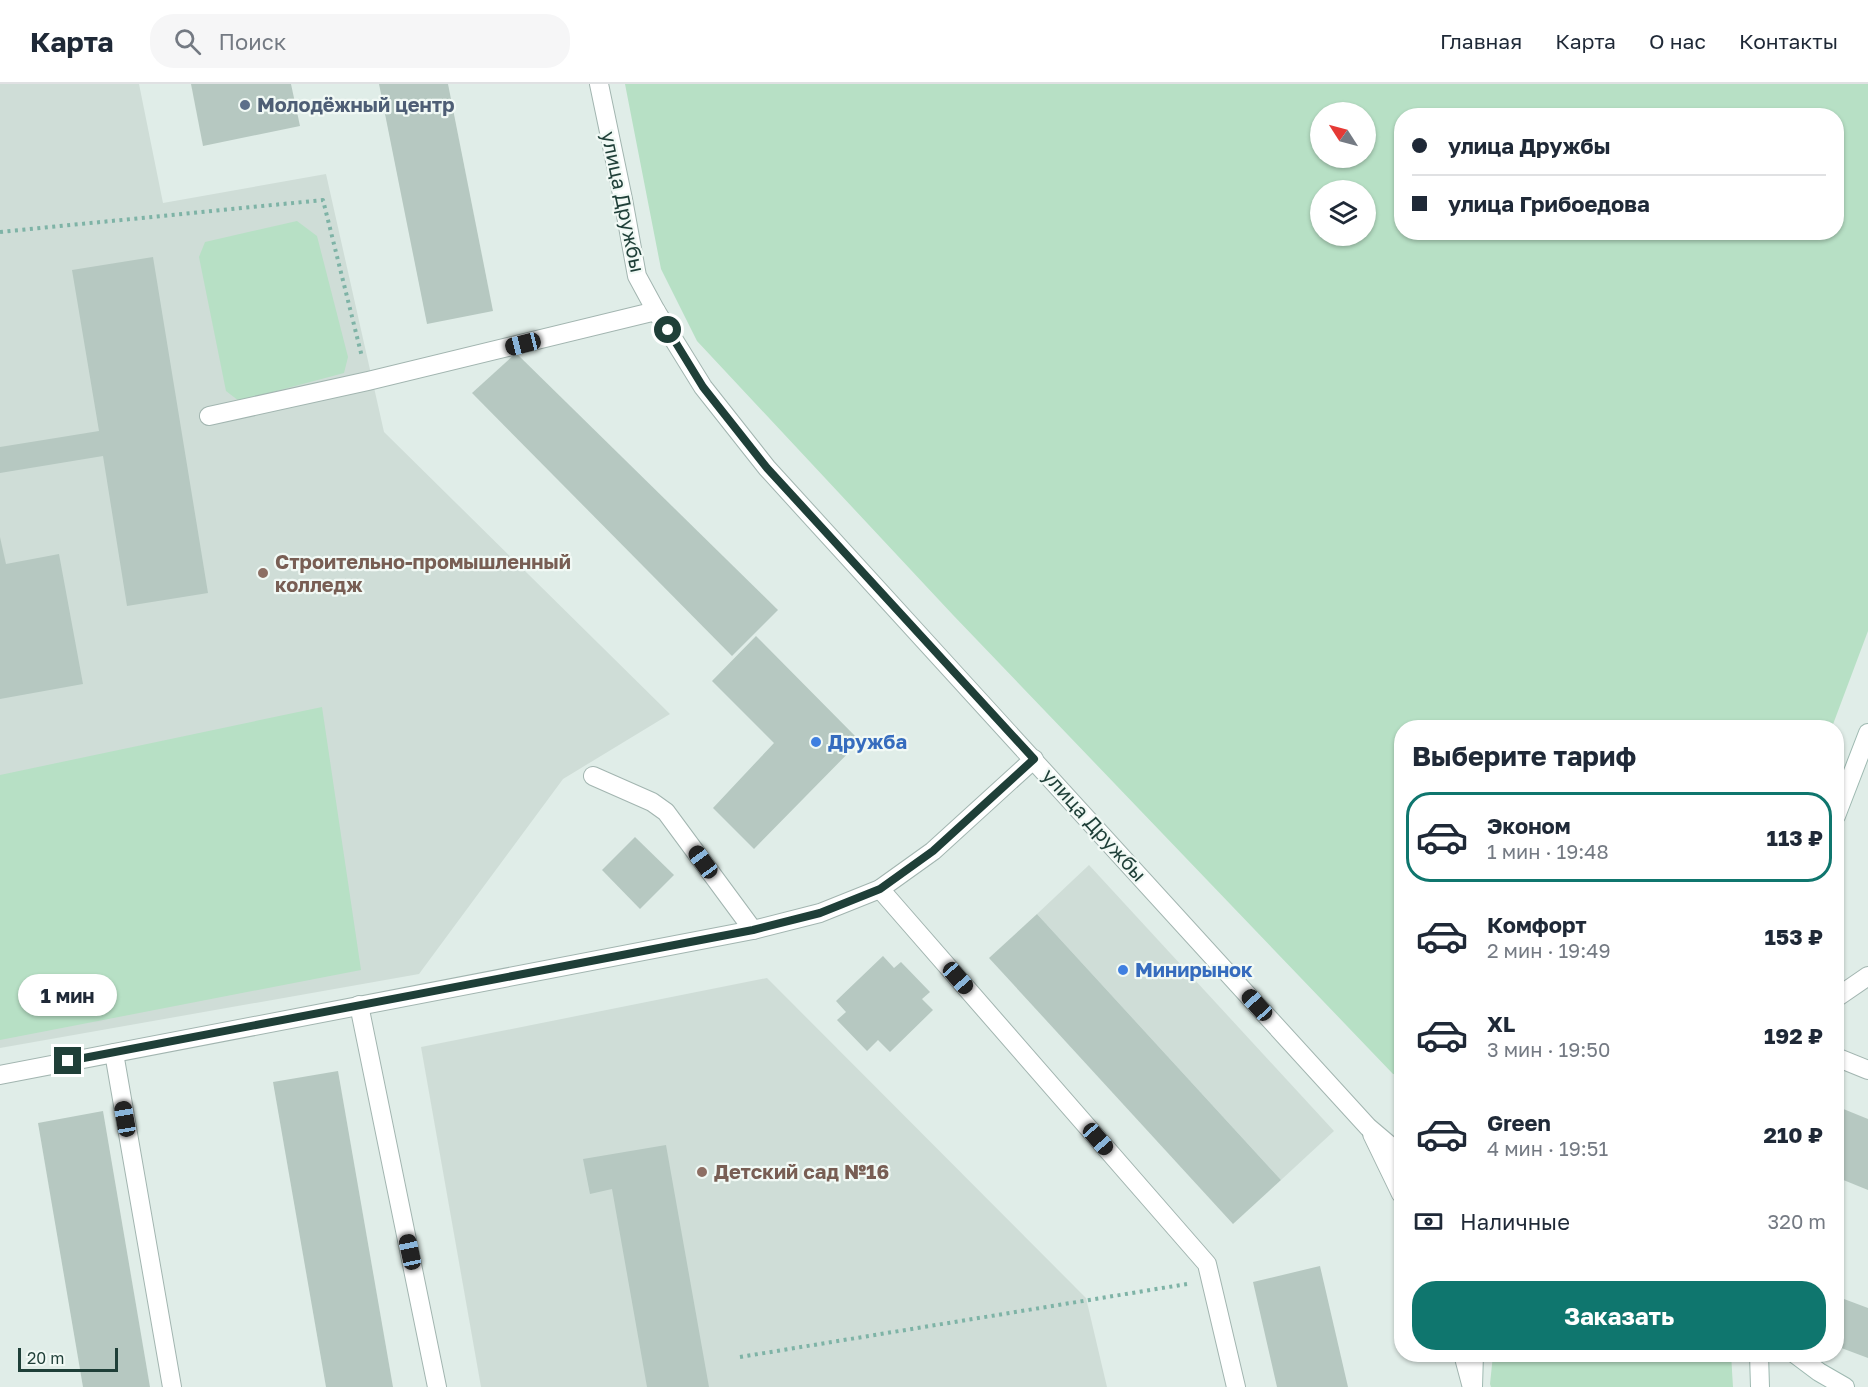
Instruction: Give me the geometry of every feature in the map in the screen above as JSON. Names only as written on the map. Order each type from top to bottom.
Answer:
[{"type":"street","name":"улица Дружбы","points":[[599,84],[637,276],[703,387],[767,468],[1368,1127]]},
{"type":"street","points":[[209,416],[368,381],[656,311]]},
{"type":"street","points":[[1844,795],[1868,733]]},
{"type":"street","points":[[0,1075],[753,930],[820,913],[880,889],[933,851],[1034,759]]},
{"type":"street","points":[[594,776],[652,802],[666,812],[753,930]]},
{"type":"street","points":[[880,889],[1207,1264],[1236,1387]]},
{"type":"street","points":[[1844,992],[1868,976]]},
{"type":"street","points":[[359,1005],[437,1387]]},
{"type":"street","points":[[114,1053],[172,1387]]},
{"type":"street","points":[[1844,1060],[1868,1070]]},
{"type":"street","points":[[1368,1127],[1394,1149]]},
{"type":"street","points":[[1368,1127],[1394,1180]]},
{"type":"street","points":[[1465,1362],[1473,1387]]},
{"type":"street","points":[[1473,1387],[1474,1362]]},
{"type":"street","points":[[1759,1362],[1760,1387]]},
{"type":"street","points":[[1806,1362],[1845,1387]]},
{"type":"path","points":[[0,232],[323,200],[368,381]]},
{"type":"path","points":[[740,1357],[1211,1280]]},
{"type":"shaded area","name":"Строительно-промышленный колледж","points":[[0,84],[139,84],[163,203],[326,174],[384,432],[670,714],[563,779],[419,974],[0,1048]]},
{"type":"shaded area","points":[[1089,865],[1334,1131],[1281,1180],[1037,914]]},
{"type":"shaded area","name":"Детский сад №16","points":[[767,978],[1086,1298],[1107,1387],[481,1387],[421,1047]]},
{"type":"green space","points":[[625,84],[1868,84],[1868,631],[1835,720],[1394,720],[1394,1074],[953,615],[697,341],[661,269]]},
{"type":"green space","points":[[297,221],[317,236],[348,357],[344,373],[239,401],[226,391],[199,257],[205,242]]},
{"type":"green space","points":[[322,707],[361,970],[0,1040],[0,775]]},
{"type":"green space","points":[[1492,1362],[1731,1362],[1733,1387],[1491,1387]]},
{"type":"building","name":"Молодёжный центр","points":[[191,84],[291,84],[300,126],[203,146]]},
{"type":"building","points":[[379,84],[448,84],[493,311],[427,324]]},
{"type":"building","points":[[153,257],[208,593],[127,606],[103,456],[0,473],[0,447],[99,431],[72,270]]},
{"type":"building","points":[[516,353],[778,610],[732,656],[472,393]]},
{"type":"building","points":[[0,537],[6,564],[59,554],[83,684],[0,699]]},
{"type":"building","name":"Дружба","points":[[756,636],[860,741],[754,849],[713,808],[774,743],[712,681]]},
{"type":"building","points":[[635,837],[674,875],[640,909],[602,870]]},
{"type":"building","points":[[1037,914],[1281,1180],[1233,1224],[989,958]]},
{"type":"building","points":[[883,956],[894,968],[901,962],[930,992],[922,999],[933,1010],[890,1052],[878,1040],[867,1051],[837,1020],[846,1012],[836,1001]]},
{"type":"building","points":[[338,1071],[393,1387],[326,1387],[273,1082]]},
{"type":"building","points":[[1844,1109],[1868,1119],[1868,1190],[1844,1180]]},
{"type":"building","points":[[103,1111],[150,1387],[83,1387],[38,1123]]},
{"type":"building","points":[[666,1145],[709,1387],[647,1387],[612,1189],[590,1194],[583,1159]]},
{"type":"building","points":[[1320,1266],[1348,1387],[1277,1387],[1253,1282]]},
{"type":"building","points":[[1844,1299],[1868,1308],[1868,1358],[1844,1349]]},
{"type":"place","name":"Молодёжный центр","points":[[245,105]]},
{"type":"place","name":"Строительно-промышленный колледж","points":[[263,573]]},
{"type":"place","name":"Дружба","points":[[816,742]]},
{"type":"place","name":"Минирынок","points":[[1123,970]]},
{"type":"place","name":"Детский сад №16","points":[[702,1172]]},
{"type":"route","points":[[68,1061],[753,930],[820,913],[880,889],[933,851],[1034,759],[767,468],[703,387],[668,330]]}]
